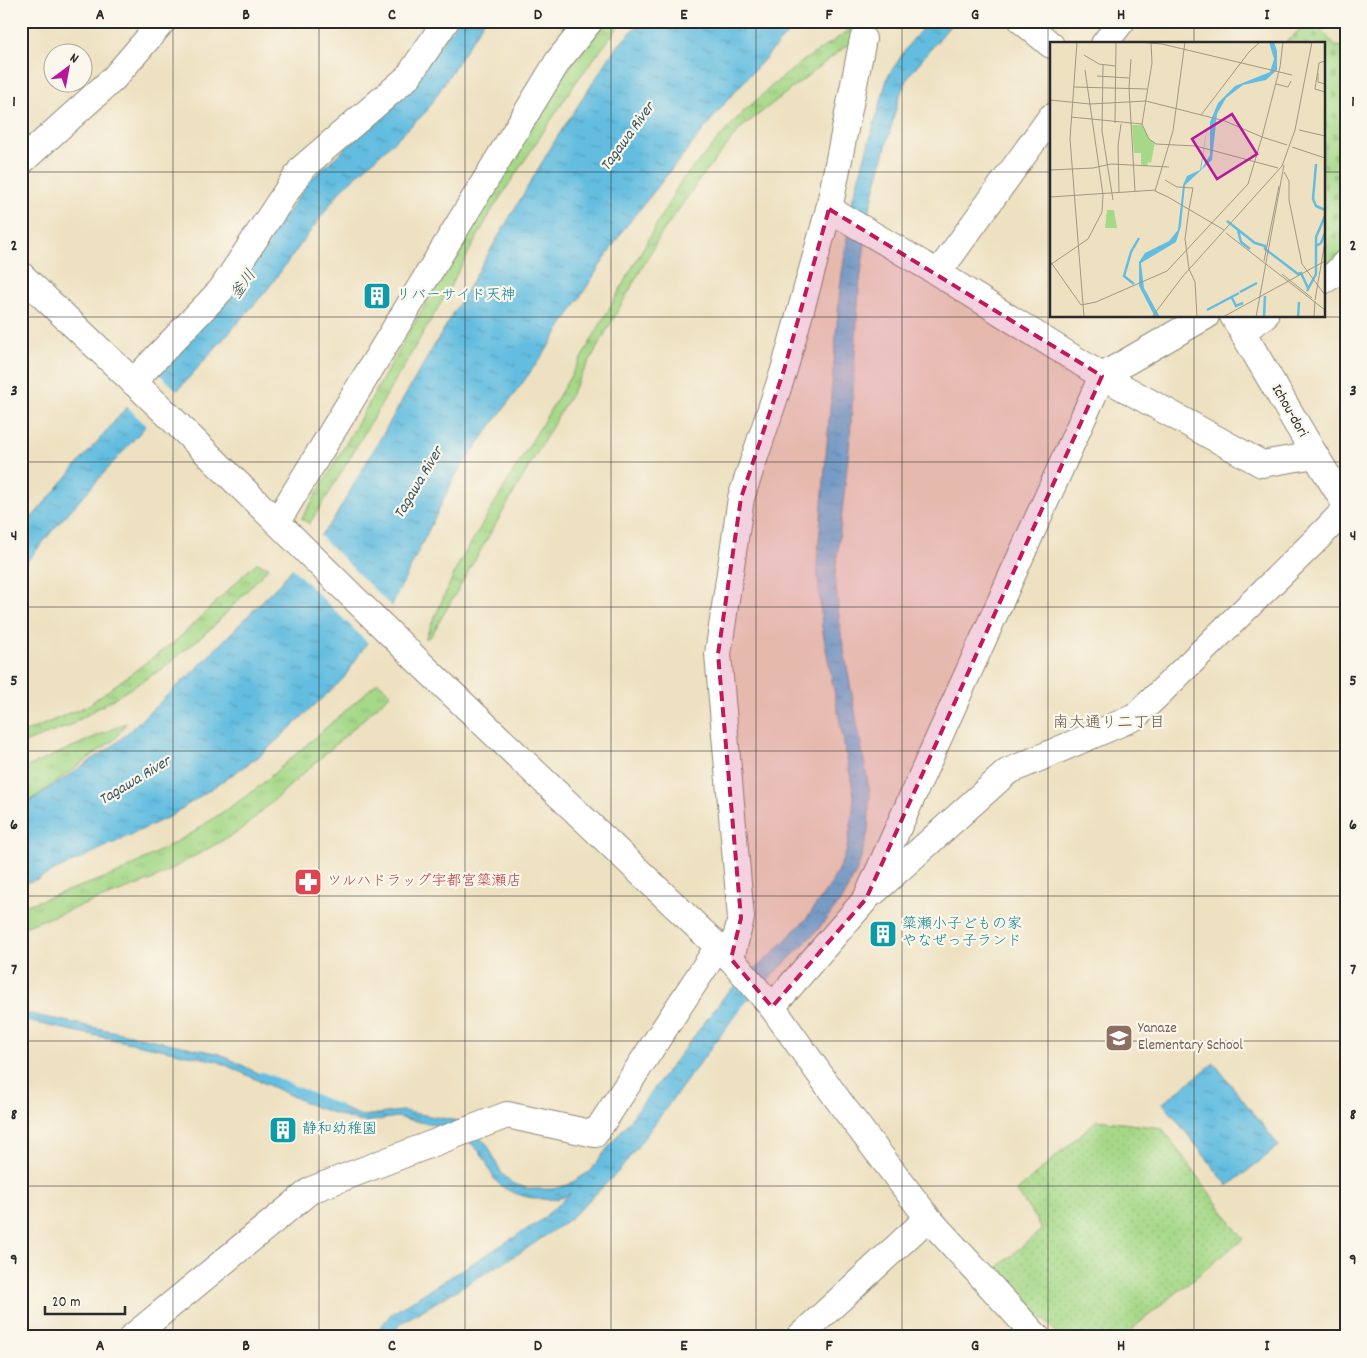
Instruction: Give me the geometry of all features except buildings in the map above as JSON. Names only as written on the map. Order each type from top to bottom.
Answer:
[{"type":"street","points":[[21,162],[114,78],[162,21]]},
{"type":"street","points":[[136,385],[221,290],[302,168],[408,77],[446,21]]},
{"type":"street","points":[[282,527],[558,61],[590,21]]},
{"type":"street","points":[[1022,21],[1050,44]]},
{"type":"street","points":[[1106,42],[1122,21]]},
{"type":"street","points":[[132,1337],[311,1190],[507,1115],[595,1134],[725,953],[741,918],[718,654],[742,498],[784,370],[829,209],[863,39]]},
{"type":"street","points":[[938,273],[1050,118]]},
{"type":"street","points":[[829,209],[938,273],[1102,376],[1262,464],[1314,455]]},
{"type":"street","points":[[1324,280],[1335,274],[1346,262]]},
{"type":"street","points":[[21,275],[164,411],[407,650],[725,953],[772,1007],[841,1104],[928,1218],[1037,1337]]},
{"type":"street","points":[[866,899],[1102,376],[1203,318]]},
{"type":"street","points":[[1238,324],[1258,318]]},
{"type":"street","name":"Ichou-dori","points":[[1238,324],[1314,455],[1346,505]]},
{"type":"street","points":[[772,1007],[866,899],[1007,772],[1136,717],[1346,510]]},
{"type":"street","points":[[799,1337],[928,1218]]},
{"type":"highlighted area","points":[[829,209],[1102,376],[866,899],[772,1007],[731,959],[741,918],[718,654],[741,498],[784,370]]},
{"type":"green space","points":[[607,21],[623,21],[576,82],[492,210],[446,294],[309,524],[302,518],[435,287],[563,76]]},
{"type":"green space","points":[[858,21],[878,21],[741,128],[706,171],[661,234],[431,636],[425,639],[458,565],[582,357],[681,181],[740,115],[772,86],[803,61],[841,36]]},
{"type":"green space","points":[[1309,21],[1314,21],[1335,46],[1346,47],[1346,184],[1343,188],[1346,192],[1346,249],[1330,268],[1324,259],[1324,42],[1286,42]]},
{"type":"green space","points":[[256,563],[269,567],[213,627],[162,669],[69,726],[21,744],[21,734],[87,706],[178,639]]},
{"type":"green space","points":[[378,682],[391,694],[241,830],[154,879],[21,928],[21,907],[119,873],[192,833],[255,790]]},
{"type":"green space","points":[[126,723],[115,739],[21,807],[21,770]]},
{"type":"green space","points":[[1097,1120],[1162,1128],[1243,1239],[1122,1337],[1060,1337],[997,1268],[1042,1229],[1017,1191]]},
{"type":"water","name":"釜川","points":[[458,21],[484,21],[426,112],[340,191],[267,290],[53,530],[21,569],[21,530],[252,262],[311,179],[398,101]]},
{"type":"water","name":"Tagawa River","points":[[641,21],[799,21],[729,98],[623,230],[545,352],[456,474],[392,605],[343,679],[261,755],[171,816],[35,880],[21,884],[21,807],[114,745],[199,666],[281,582],[334,519],[554,142],[615,49]]},
{"type":"water","points":[[929,21],[954,21],[910,74],[899,97],[869,211],[859,289],[850,439],[835,576],[840,628],[870,794],[868,832],[858,868],[843,898],[816,932],[743,1005],[620,1170],[571,1218],[526,1249],[400,1324],[389,1337],[373,1337],[391,1314],[540,1221],[571,1193],[558,1199],[542,1199],[519,1195],[505,1189],[494,1178],[479,1152],[467,1140],[449,1128],[397,1117],[366,1122],[353,1120],[313,1106],[217,1061],[21,1020],[21,1012],[220,1054],[318,1102],[342,1108],[362,1116],[402,1111],[458,1121],[487,1144],[502,1174],[512,1183],[529,1189],[552,1189],[568,1185],[589,1172],[727,993],[771,955],[807,918],[831,884],[846,853],[854,796],[822,627],[817,565],[840,288],[853,198],[888,76],[910,43]]},
{"type":"water","points":[[1214,1063],[1279,1146],[1228,1186],[1163,1103]]},
{"type":"pier","points":[[156,371],[179,392],[148,427],[125,405]]},
{"type":"pier","points":[[318,534],[393,608],[369,644],[291,567]]},
{"type":"waterway","points":[[262,1076],[339,1109]]},
{"type":"place","name":"リバーサイド天神","points":[[377,296]]},
{"type":"place","name":"ツルハドラッグ宇都宮簗瀬店","points":[[308,882]]},
{"type":"place","name":"簗瀬小子どもの家 やなぜっ子ランド","points":[[883,934]]},
{"type":"place","name":"Yanaze Elementary School","points":[[1119,1038]]},
{"type":"place","name":"静和幼稚園","points":[[283,1130]]},
{"type":"district","name":"南大通り二丁目","points":[[1109,723]]}]
